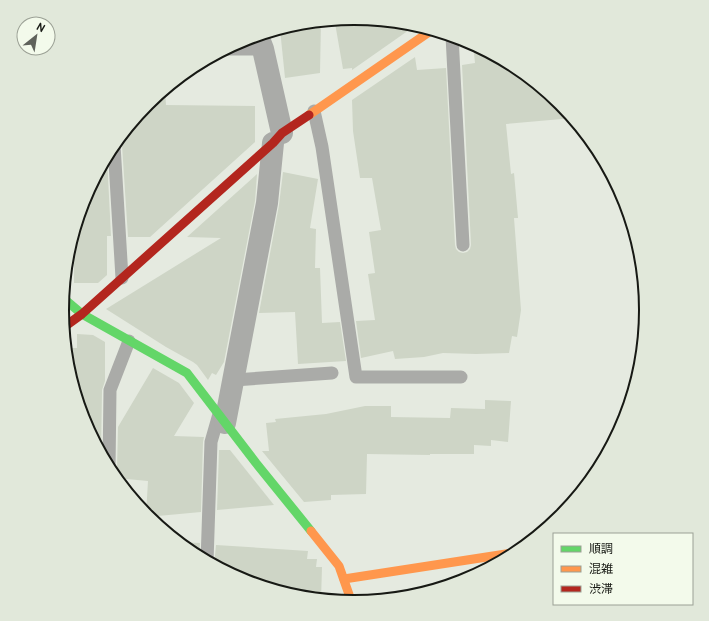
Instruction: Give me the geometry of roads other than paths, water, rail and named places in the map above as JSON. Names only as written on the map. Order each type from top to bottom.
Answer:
[{"type":"street","points":[[70,324],[278,138],[314,111],[426,34]]},
{"type":"street","points":[[222,419],[234,380],[278,138],[260,42]]},
{"type":"street","points":[[69,303],[82,314],[187,373],[256,463],[339,566],[350,596]]},
{"type":"street","points":[[344,579],[503,555]]},
{"type":"lane","points":[[452,42],[463,245]]},
{"type":"lane","points":[[314,111],[322,148],[356,377],[461,377]]},
{"type":"lane","points":[[115,156],[122,278]]},
{"type":"lane","points":[[109,456],[110,390],[129,341]]},
{"type":"lane","points":[[234,380],[332,373]]},
{"type":"lane","points":[[207,555],[211,442],[222,419]]}]
